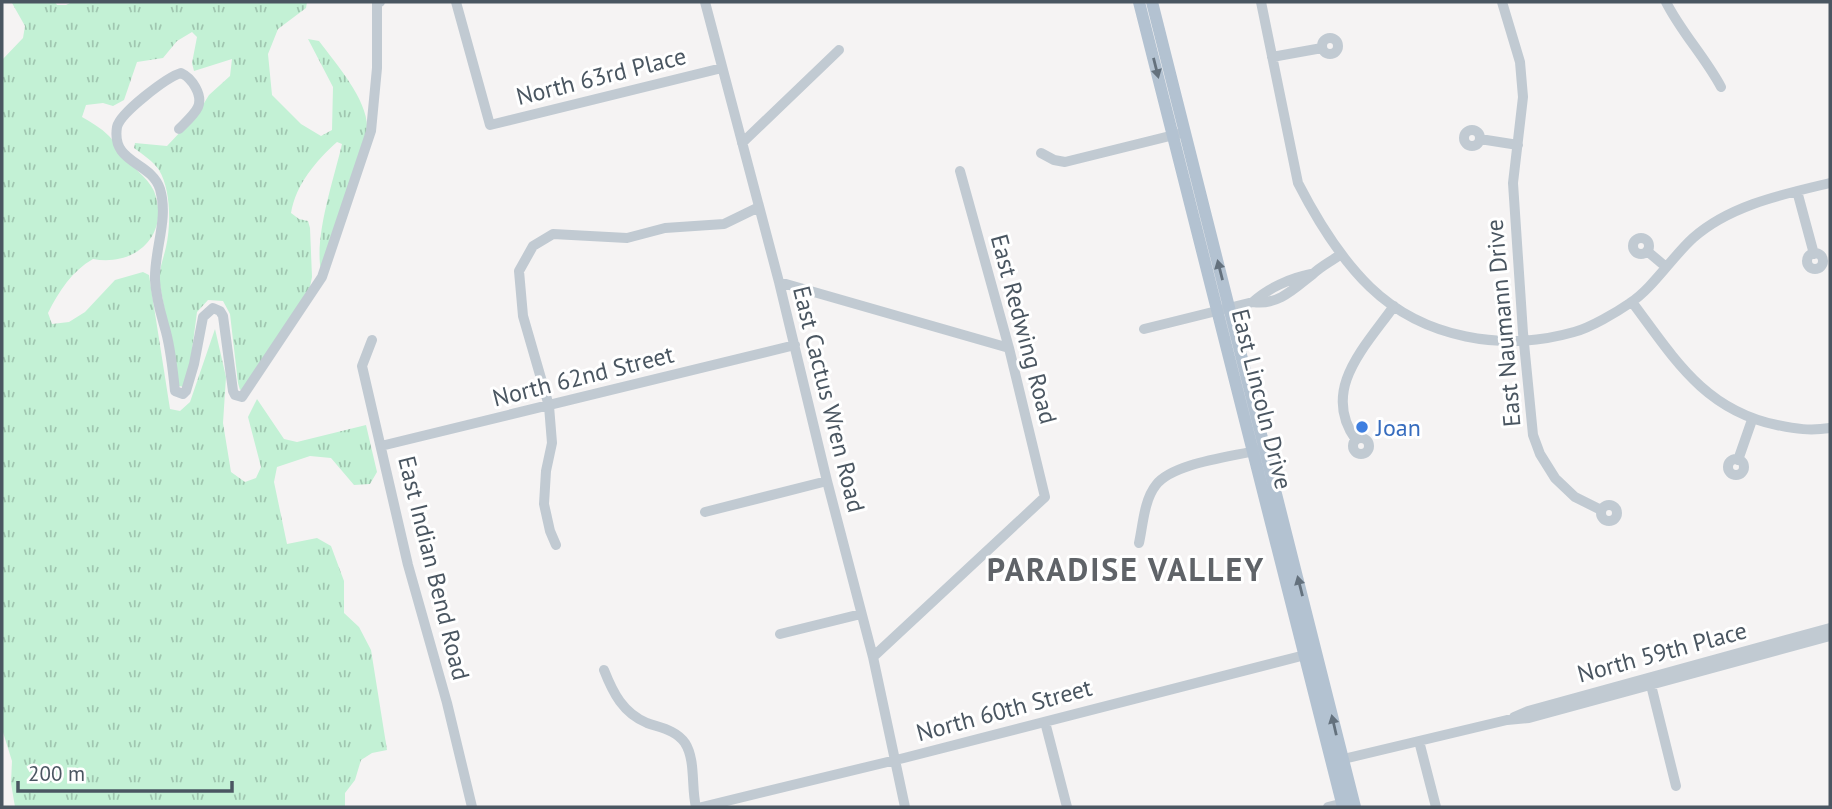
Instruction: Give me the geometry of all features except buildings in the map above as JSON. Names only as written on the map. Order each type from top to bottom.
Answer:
[{"type":"main road","name":"East Lincoln Drive","points":[[1139,2],[1179,134],[1348,805]]},
{"type":"main road","name":"East Lincoln Drive","points":[[1152,2],[1179,134]]},
{"type":"street","name":"North 63rd Place","points":[[456,2],[490,125],[722,68]]},
{"type":"street","name":"East Cactus Wren Road","points":[[705,2],[779,282],[873,657],[905,807]]},
{"type":"street","points":[[1261,2],[1298,183],[1311,208],[1341,254],[1372,289],[1394,306],[1432,327],[1452,334],[1496,341],[1524,341],[1576,332],[1632,302],[1694,236],[1719,221],[1748,206],[1830,183]]},
{"type":"street","name":"East Naumann Drive","points":[[1502,2],[1520,62],[1523,96],[1513,183],[1530,418],[1540,454],[1548,469],[1575,497],[1601,510]]},
{"type":"street","points":[[1666,2],[1676,23],[1721,87]]},
{"type":"street","points":[[179,129],[198,108],[199,96],[188,76],[181,73],[163,81],[121,116],[117,126],[117,140],[121,152],[152,175],[160,187],[164,210],[155,265],[156,283],[158,309],[166,333],[175,391],[179,394],[186,391],[203,317],[213,308],[223,316],[233,391],[235,395],[242,397],[322,277],[371,131],[379,3]]},
{"type":"street","points":[[1272,57],[1322,48]]},
{"type":"street","points":[[742,144],[839,50]]},
{"type":"street","points":[[1041,153],[1065,162],[1179,134]]},
{"type":"street","points":[[1480,139],[1518,145]]},
{"type":"street","name":"East Redwing Road","points":[[873,657],[1045,497],[1009,348],[960,171]]},
{"type":"street","points":[[1797,191],[1814,254]]},
{"type":"street","points":[[556,545],[544,505],[546,471],[552,443],[549,406],[523,316],[519,271],[533,246],[553,233],[627,238],[665,228],[724,224],[759,207]]},
{"type":"street","points":[[1647,251],[1666,267]]},
{"type":"street","points":[[1143,329],[1253,302],[1264,304],[1298,288],[1311,274],[1341,254]]},
{"type":"street","points":[[779,282],[1009,348]]},
{"type":"street","points":[[1632,302],[1691,378],[1713,399],[1752,420],[1806,431],[1830,428]]},
{"type":"street","points":[[1356,440],[1343,415],[1344,384],[1354,363],[1394,306]]},
{"type":"street","name":"East Indian Bend Road","points":[[372,340],[362,366],[408,565],[447,703],[472,807]]},
{"type":"street","name":"North 62nd Street","points":[[381,446],[795,345]]},
{"type":"street","points":[[1738,460],[1752,420]]},
{"type":"street","points":[[1139,543],[1149,499],[1154,487],[1161,480],[1179,470],[1259,450]]},
{"type":"street","points":[[705,512],[827,481]]},
{"type":"street","points":[[780,634],[861,614]]},
{"type":"street","name":"North 59th Place","points":[[1337,760],[1507,720],[1529,718],[1830,628]]},
{"type":"street","name":"North 59th Place","points":[[1650,682],[1830,636]]},
{"type":"street","name":"North 60th Street","points":[[702,807],[1310,653]]},
{"type":"street","points":[[604,670],[619,702],[631,714],[644,722],[670,731],[684,743],[691,761],[696,807]]},
{"type":"street","points":[[1650,682],[1676,786]]},
{"type":"street","points":[[1045,722],[1067,807]]},
{"type":"street","points":[[1419,741],[1436,807]]},
{"type":"street","points":[[1328,807],[1348,805]]},
{"type":"green space","points":[[55,2],[57,5],[66,5],[72,2],[307,2],[306,8],[278,29],[268,54],[272,95],[301,124],[321,136],[332,130],[333,87],[308,39],[319,41],[358,96],[363,108],[367,131],[321,271],[322,225],[342,144],[337,142],[322,157],[297,192],[291,213],[308,221],[310,228],[310,287],[245,388],[240,390],[238,383],[230,314],[223,301],[208,300],[197,312],[189,373],[184,387],[179,386],[159,280],[169,228],[168,197],[159,170],[134,148],[135,143],[167,146],[198,113],[209,95],[230,76],[232,59],[194,71],[192,63],[197,37],[192,32],[177,41],[163,58],[137,62],[124,100],[113,106],[103,103],[86,105],[82,117],[109,136],[121,154],[151,186],[158,207],[158,221],[146,244],[135,253],[123,258],[93,259],[79,269],[62,289],[48,313],[52,324],[69,322],[85,312],[115,280],[143,272],[149,275],[170,409],[180,411],[190,402],[215,329],[226,377],[223,423],[231,472],[245,482],[256,478],[261,467],[248,417],[257,399],[284,439],[297,442],[366,425],[377,472],[370,484],[354,485],[331,458],[310,456],[277,467],[274,482],[287,544],[317,538],[331,546],[344,581],[344,613],[359,627],[371,650],[387,750],[372,753],[361,760],[355,780],[345,793],[345,807],[15,807],[11,783],[12,761],[2,729],[2,60],[23,38],[25,26],[12,3]]},
{"type":"place","name":"Joan","points":[[1362,427]]},
{"type":"district","name":"PARADISE VALLEY","points":[[1126,569]]}]
